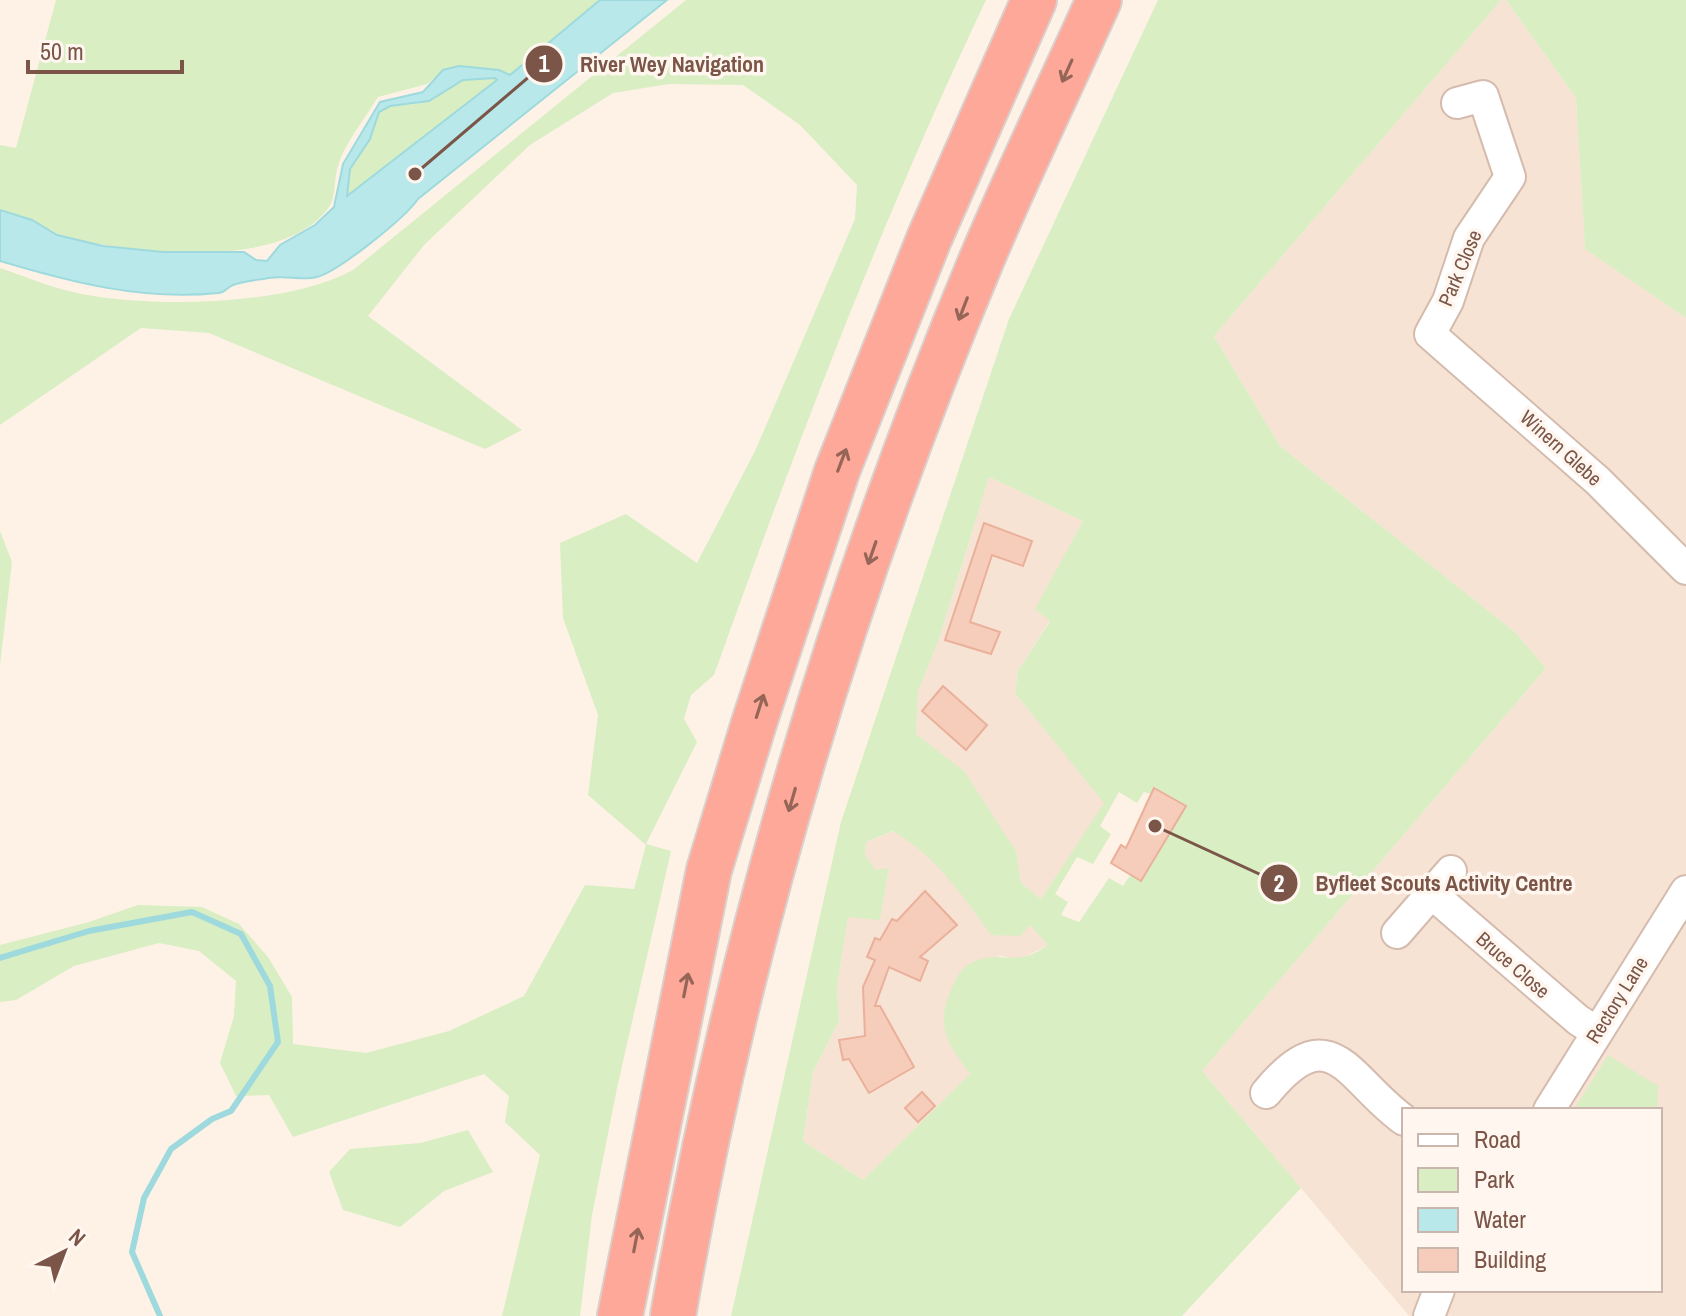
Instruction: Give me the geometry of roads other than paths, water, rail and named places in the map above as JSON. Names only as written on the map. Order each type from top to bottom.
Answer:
[{"type":"highway","points":[[620,1316],[709,870],[754,723],[837,471],[929,239],[1034,0]]},
{"type":"highway","points":[[673,1316],[690,1218],[752,941],[806,748],[890,497],[981,260],[1099,0]]},
{"type":"street","name":"Park Close","points":[[1430,334],[1448,301],[1469,238],[1510,177],[1479,97]]},
{"type":"street","name":"Winern Glebe","points":[[1430,334],[1598,481],[1686,569]]},
{"type":"street","name":"Bruce Close","points":[[1397,933],[1441,882],[1578,1020],[1597,1032]]},
{"type":"street","name":"Rectory Lane","points":[[1550,1108],[1686,891]]},
{"type":"street","points":[[1266,1093],[1288,1067],[1321,1055],[1335,1058],[1351,1069],[1402,1118]]},
{"type":"street","points":[[1429,1316],[1438,1292]]},
{"type":"water","points":[[600,0],[667,0],[418,199],[371,243],[317,277],[275,277],[233,285],[220,293],[162,294],[107,288],[0,261],[0,210],[32,220],[57,235],[103,246],[163,252],[244,252],[256,260],[267,261],[280,245],[315,225],[334,207],[343,164],[380,102],[423,92],[443,70],[459,66],[499,70],[510,75]],"holes":[[[463,80],[497,80],[347,196],[350,169],[370,139],[379,112],[390,106],[429,101]]]},
{"type":"waterway","points":[[0,958],[89,931],[192,912],[241,934],[270,986],[278,1042],[231,1111],[212,1119],[171,1149],[144,1198],[132,1252],[160,1316]]},
{"type":"place","name":"River Wey Navigation","points":[[415,174]]},
{"type":"place","name":"Byfleet Scouts Activity Centre","points":[[1155,826]]}]
